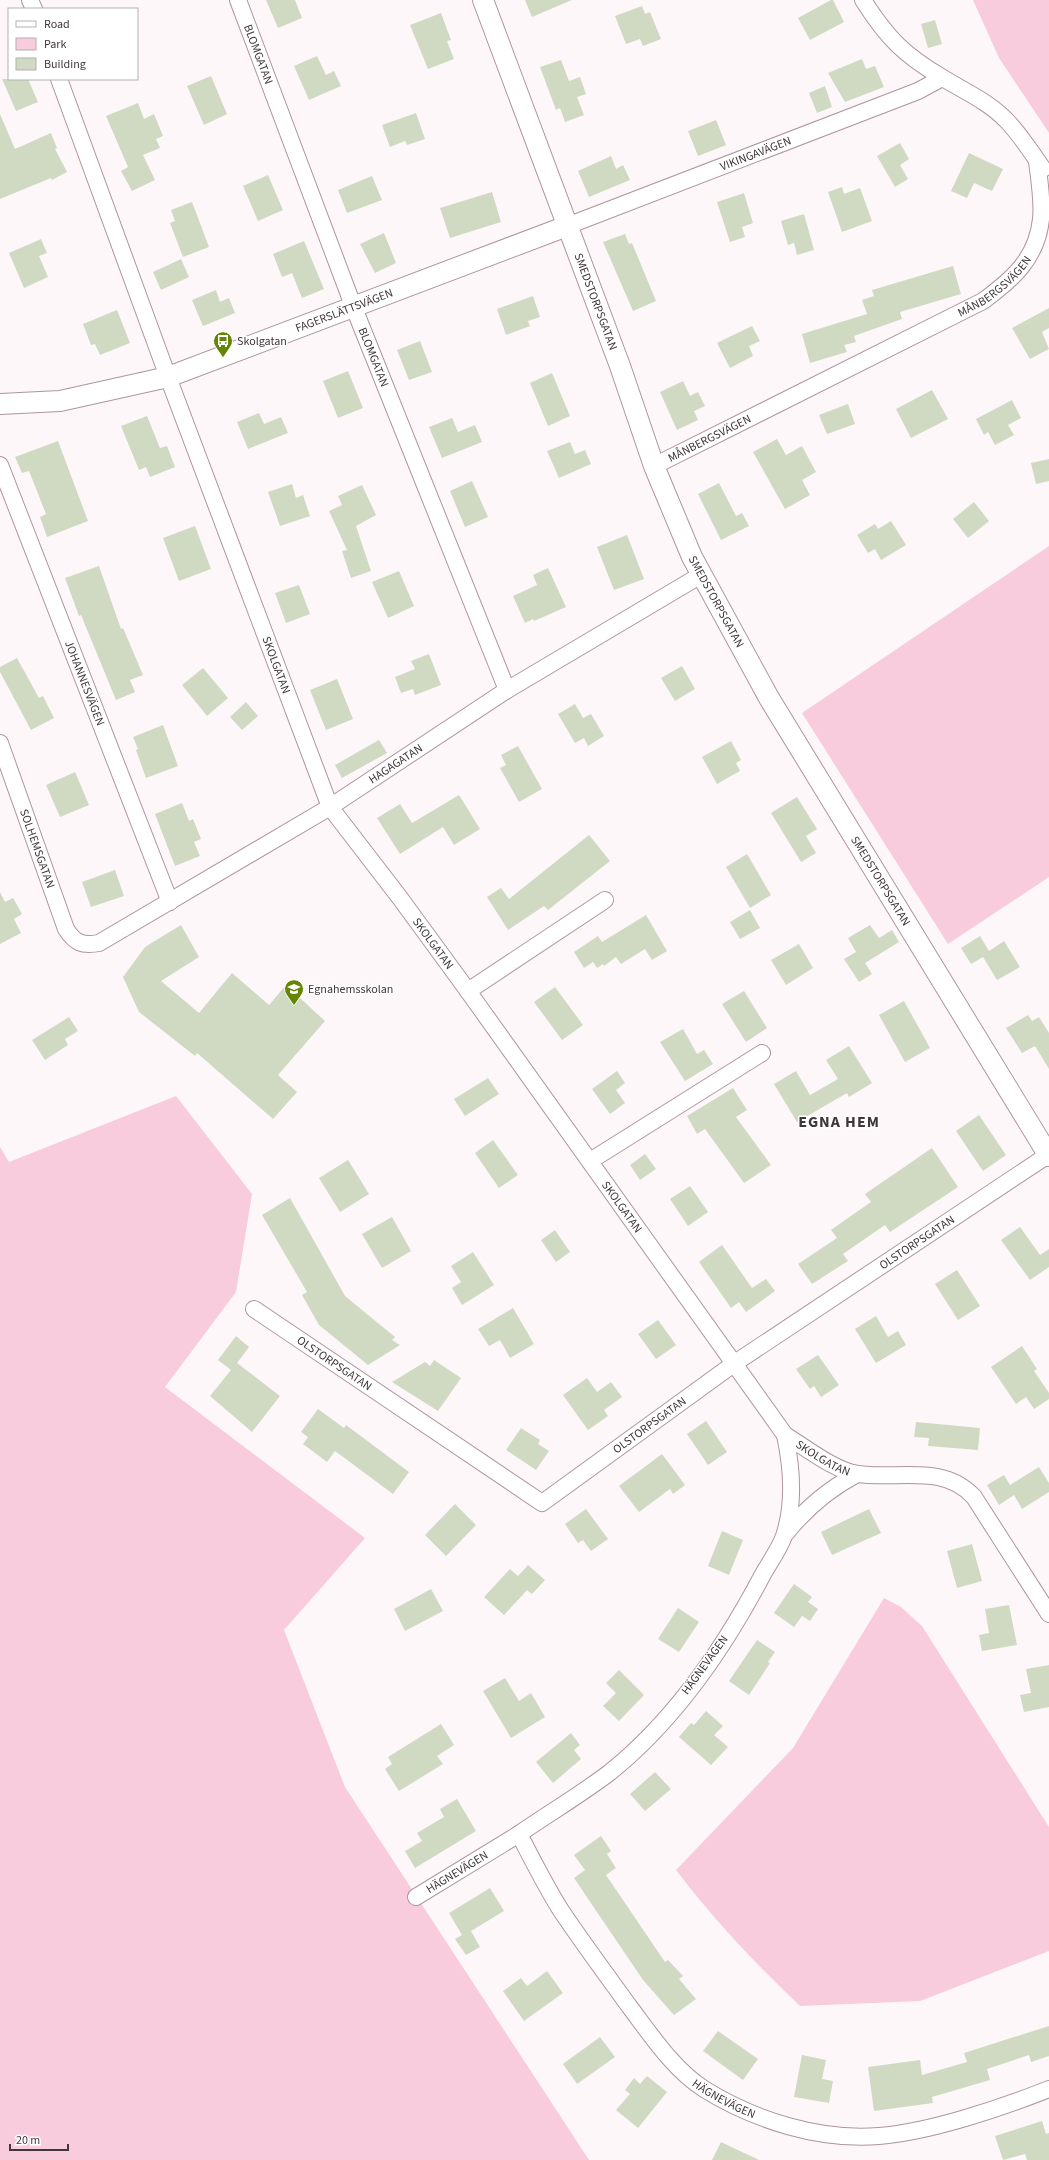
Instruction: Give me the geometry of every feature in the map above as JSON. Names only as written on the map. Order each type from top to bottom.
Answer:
[{"type":"street","name":"BLOMGATAN","points":[[238,0],[354,308],[507,690]]},
{"type":"street","name":"SMEDSTORPSGATAN","points":[[483,0],[620,366],[654,466],[701,575],[768,698],[1049,1155]]},
{"type":"street","points":[[863,0],[882,29],[902,51],[942,78],[971,94],[1006,119],[1049,176]]},
{"type":"street","name":"VIKINGAVÄGEN","points":[[567,226],[918,91],[942,78]]},
{"type":"street","name":"SKOLGATAN","points":[[59,80],[168,378],[330,807],[400,898],[468,991],[785,1435],[837,1466],[857,1474],[932,1475],[949,1479],[967,1489],[974,1497],[1049,1614]]},
{"type":"street","name":"MÅNBERGSVÄGEN","points":[[654,466],[983,301],[1000,288],[1021,269],[1037,238],[1041,218],[1037,161]]},
{"type":"street","name":"FAGERSLÄTTSVÄGEN","points":[[0,404],[60,401],[168,378],[567,226]]},
{"type":"street","name":"JOHANNESVÄGEN","points":[[0,465],[170,902]]},
{"type":"street","name":"HAGAGATAN","points":[[86,945],[99,943],[113,936],[330,807],[507,690],[701,575]]},
{"type":"street","name":"SOLHEMSGATAN","points":[[0,743],[66,929],[77,941],[86,945]]},
{"type":"street","points":[[468,991],[605,900]]},
{"type":"street","points":[[590,1161],[762,1053]]},
{"type":"street","name":"OLSTORPSGATAN","points":[[254,1308],[542,1504],[735,1363],[1049,1155]]},
{"type":"street","name":"HÄGNEVÄGEN","points":[[416,1897],[519,1834],[608,1773],[655,1729],[709,1663],[749,1602],[784,1537],[789,1513],[792,1463],[785,1435]]},
{"type":"street","points":[[784,1537],[799,1517],[825,1492],[857,1474]]},
{"type":"street","name":"HÄGNEVÄGEN","points":[[519,1834],[560,1908],[646,2030],[673,2062],[704,2088],[738,2106],[768,2120],[810,2132],[845,2136],[878,2137],[911,2132],[979,2113],[1049,2089]]},
{"type":"green space","points":[[973,0],[1049,0],[1049,133],[999,58]]},
{"type":"green space","points":[[1049,546],[1049,877],[948,944],[802,713]]},
{"type":"green space","points":[[176,1096],[252,1194],[236,1292],[165,1387],[365,1538],[284,1630],[345,1787],[589,2160],[0,2160],[0,1147],[9,1162]]},
{"type":"green space","points":[[884,1598],[901,1607],[922,1626],[1049,1827],[1049,1951],[920,2001],[800,2006],[735,1941],[705,1907],[676,1870],[793,1748]]},
{"type":"building","points":[[266,0],[295,0],[302,18],[278,28]]},
{"type":"building","points":[[525,0],[572,0],[532,17]]},
{"type":"building","points":[[833,0],[844,22],[810,40],[798,18]]},
{"type":"building","points":[[642,6],[645,14],[650,12],[661,39],[643,46],[640,39],[626,44],[615,16]]},
{"type":"building","points":[[441,13],[451,40],[447,41],[454,59],[428,69],[410,25]]},
{"type":"building","points":[[935,20],[942,44],[928,48],[921,24]]},
{"type":"building","points":[[317,56],[326,75],[334,71],[341,86],[309,100],[294,66]]},
{"type":"building","points":[[862,59],[866,69],[875,66],[884,87],[845,102],[828,73]]},
{"type":"building","points":[[561,60],[569,81],[580,77],[586,94],[577,97],[584,115],[565,122],[560,108],[556,110],[540,67]]},
{"type":"building","points":[[211,76],[227,114],[204,125],[187,86]]},
{"type":"building","points":[[2,79],[28,80],[38,102],[16,111]]},
{"type":"building","points":[[825,86],[832,107],[817,113],[809,93]]},
{"type":"building","points":[[138,103],[144,119],[154,114],[163,136],[156,139],[160,148],[143,155],[155,180],[132,191],[121,171],[128,167],[106,116]]},
{"type":"building","points":[[416,113],[425,139],[407,145],[405,141],[390,147],[382,125]]},
{"type":"building","points":[[0,114],[15,149],[51,133],[57,148],[55,149],[67,172],[52,180],[51,178],[0,199]]},
{"type":"building","points":[[716,120],[726,145],[698,156],[688,131]]},
{"type":"building","points":[[900,143],[909,159],[900,165],[908,179],[895,187],[877,156]]},
{"type":"building","points":[[969,153],[1003,169],[992,191],[974,183],[967,198],[951,191]]},
{"type":"building","points":[[611,156],[616,169],[623,165],[630,180],[589,197],[578,171]]},
{"type":"building","points":[[268,175],[283,210],[258,221],[243,186]]},
{"type":"building","points":[[372,176],[382,200],[347,213],[338,190]]},
{"type":"building","points":[[842,187],[844,194],[860,188],[872,221],[842,232],[828,192]]},
{"type":"building","points":[[492,192],[501,222],[450,238],[440,208]]},
{"type":"building","points":[[744,193],[753,223],[742,227],[745,237],[730,242],[717,202]]},
{"type":"building","points":[[192,202],[209,247],[183,257],[170,223],[175,221],[171,210]]},
{"type":"building","points":[[804,214],[814,250],[797,255],[794,243],[788,245],[781,221]]},
{"type":"building","points":[[384,233],[396,263],[375,273],[360,244]]},
{"type":"building","points":[[625,234],[629,244],[632,243],[656,301],[633,311],[603,242]]},
{"type":"building","points":[[41,239],[47,253],[39,256],[48,277],[24,288],[9,253]]},
{"type":"building","points":[[304,241],[324,289],[302,298],[292,273],[282,277],[273,254]]},
{"type":"building","points":[[181,259],[189,277],[161,290],[153,272]]},
{"type":"building","points":[[953,266],[961,294],[900,312],[902,319],[854,336],[856,342],[844,345],[847,352],[810,363],[802,334],[867,314],[862,300],[874,296],[872,290]]},
{"type":"building","points":[[216,290],[220,302],[229,298],[235,313],[203,326],[192,300]]},
{"type":"building","points":[[533,296],[540,317],[528,321],[530,326],[506,335],[497,309]]},
{"type":"building","points":[[1049,308],[1049,328],[1042,332],[1049,349],[1030,359],[1012,328]]},
{"type":"building","points":[[117,310],[130,343],[100,355],[95,344],[91,345],[83,324]]},
{"type":"building","points":[[752,326],[760,341],[749,346],[753,356],[730,368],[717,343]]},
{"type":"building","points":[[420,341],[432,372],[409,380],[397,350]]},
{"type":"building","points":[[348,371],[363,408],[338,418],[323,381]]},
{"type":"building","points":[[552,373],[570,416],[548,426],[530,383]]},
{"type":"building","points":[[683,381],[690,396],[698,392],[705,406],[694,411],[698,420],[677,430],[660,392]]},
{"type":"building","points":[[932,390],[948,419],[911,438],[896,409]]},
{"type":"building","points":[[1012,400],[1021,418],[1008,425],[1014,435],[995,445],[988,432],[984,435],[976,419]]},
{"type":"building","points":[[848,404],[855,424],[827,434],[819,415]]},
{"type":"building","points":[[259,413],[264,424],[281,417],[288,433],[248,449],[237,422]]},
{"type":"building","points":[[147,416],[160,448],[167,446],[175,467],[150,477],[146,467],[139,470],[121,426]]},
{"type":"building","points":[[452,418],[458,432],[475,425],[482,442],[442,458],[429,427]]},
{"type":"building","points":[[777,439],[786,455],[802,446],[816,472],[802,480],[810,495],[785,509],[753,452]]},
{"type":"building","points":[[58,441],[88,521],[47,537],[40,517],[46,514],[29,471],[22,473],[15,457]]},
{"type":"building","points":[[570,442],[575,454],[585,450],[591,464],[559,478],[547,451]]},
{"type":"building","points":[[1049,459],[1049,481],[1036,484],[1031,463]]},
{"type":"building","points":[[472,481],[488,517],[465,527],[450,491]]},
{"type":"building","points":[[719,483],[736,516],[742,513],[749,526],[721,540],[698,494]]},
{"type":"building","points":[[292,484],[296,498],[303,495],[310,516],[280,526],[268,492]]},
{"type":"building","points":[[362,485],[376,515],[356,526],[371,571],[351,578],[342,551],[347,550],[329,511],[342,505],[338,496]]},
{"type":"building","points":[[974,502],[989,521],[968,538],[953,519]]},
{"type":"building","points":[[891,521],[906,545],[881,560],[875,549],[868,553],[857,535],[875,524],[878,529]]},
{"type":"building","points":[[195,526],[211,569],[179,581],[163,538]]},
{"type":"building","points":[[627,535],[644,579],[614,590],[597,547]]},
{"type":"building","points":[[99,566],[121,629],[123,628],[143,675],[130,680],[135,692],[116,700],[81,615],[79,616],[65,578]]},
{"type":"building","points":[[548,568],[566,607],[534,621],[533,619],[525,623],[513,596],[537,585],[533,575]]},
{"type":"building","points":[[399,571],[414,606],[388,618],[372,582]]},
{"type":"building","points":[[299,585],[310,614],[286,623],[275,593]]},
{"type":"building","points":[[429,654],[441,685],[415,695],[413,689],[401,693],[395,677],[415,669],[411,661]]},
{"type":"building","points":[[17,658],[39,698],[43,696],[54,718],[31,730],[0,672],[0,667]]},
{"type":"building","points":[[682,666],[695,689],[675,701],[661,678]]},
{"type":"building","points":[[203,668],[228,698],[207,716],[182,685]]},
{"type":"building","points":[[337,679],[353,719],[326,730],[310,690]]},
{"type":"building","points":[[246,702],[258,716],[242,730],[230,717]]},
{"type":"building","points":[[575,704],[583,718],[591,714],[604,736],[588,746],[584,738],[575,743],[558,714]]},
{"type":"building","points":[[163,725],[178,766],[146,778],[133,737]]},
{"type":"building","points":[[379,740],[387,753],[342,778],[335,765]]},
{"type":"building","points":[[731,741],[741,760],[736,763],[740,771],[717,784],[702,757]]},
{"type":"building","points":[[518,746],[542,789],[519,802],[500,768],[506,765],[501,755]]},
{"type":"building","points":[[75,772],[89,805],[60,817],[46,785]]},
{"type":"building","points":[[459,795],[480,829],[454,845],[443,827],[400,854],[377,818],[400,804],[412,823]]},
{"type":"building","points":[[797,797],[817,829],[806,836],[816,853],[801,862],[771,813]]},
{"type":"building","points":[[182,803],[189,821],[193,819],[201,839],[194,842],[200,856],[175,866],[155,814]]},
{"type":"building","points":[[589,835],[610,861],[548,910],[544,906],[508,930],[487,897],[501,888],[509,899]]},
{"type":"building","points":[[747,854],[771,895],[750,908],[726,867]]},
{"type":"building","points":[[115,870],[124,896],[91,907],[82,882]]},
{"type":"building","points":[[0,892],[5,902],[13,898],[22,914],[14,919],[21,933],[0,944]]},
{"type":"building","points":[[750,910],[760,928],[740,939],[730,922]]},
{"type":"building","points":[[646,915],[667,951],[652,960],[645,949],[621,964],[616,957],[604,966],[603,964],[597,968],[593,962],[584,968],[574,952],[598,936],[602,942]]},
{"type":"building","points":[[181,925],[199,957],[161,981],[199,1013],[232,973],[269,1005],[286,985],[325,1021],[278,1075],[297,1092],[273,1119],[197,1053],[195,1056],[139,1012],[123,977],[145,947]]},
{"type":"building","points":[[870,925],[879,938],[892,930],[899,942],[865,963],[872,974],[859,982],[844,959],[856,952],[848,938]]},
{"type":"building","points":[[980,936],[989,951],[1004,941],[1020,967],[997,980],[983,957],[971,964],[961,948]]},
{"type":"building","points":[[799,944],[813,968],[786,985],[771,960]]},
{"type":"building","points":[[555,987],[583,1025],[562,1040],[534,1002]]},
{"type":"building","points":[[744,991],[767,1028],[746,1042],[722,1004]]},
{"type":"building","points":[[904,1001],[930,1048],[905,1062],[879,1015]]},
{"type":"building","points":[[1028,1015],[1032,1021],[1039,1017],[1049,1033],[1049,1069],[1035,1046],[1022,1053],[1006,1028]]},
{"type":"building","points":[[69,1017],[78,1031],[65,1039],[68,1045],[45,1060],[32,1040]]},
{"type":"building","points":[[683,1029],[697,1054],[704,1050],[713,1064],[685,1081],[660,1042]]},
{"type":"building","points":[[849,1046],[872,1083],[849,1097],[847,1093],[797,1122],[774,1084],[796,1071],[810,1095],[838,1079],[826,1060]]},
{"type":"building","points":[[617,1071],[625,1083],[616,1090],[625,1103],[610,1114],[592,1089]]},
{"type":"building","points":[[488,1078],[499,1094],[465,1116],[454,1099]]},
{"type":"building","points":[[733,1088],[747,1110],[736,1117],[771,1165],[744,1183],[705,1129],[697,1134],[687,1116]]},
{"type":"building","points":[[979,1115],[1006,1155],[983,1171],[956,1131]]},
{"type":"building","points":[[493,1140],[518,1175],[499,1188],[475,1153]]},
{"type":"building","points":[[932,1148],[958,1187],[890,1232],[885,1225],[843,1254],[848,1261],[812,1284],[798,1264],[837,1238],[831,1230],[871,1202],[865,1194]]},
{"type":"building","points":[[645,1154],[656,1169],[640,1180],[630,1165]]},
{"type":"building","points":[[348,1160],[369,1194],[340,1212],[319,1178]]},
{"type":"building","points":[[690,1186],[708,1212],[688,1226],[670,1199]]},
{"type":"building","points":[[290,1198],[345,1296],[395,1337],[392,1340],[400,1345],[368,1365],[319,1325],[302,1295],[307,1292],[262,1215]]},
{"type":"building","points":[[392,1217],[411,1251],[382,1268],[362,1234]]},
{"type":"building","points":[[1020,1227],[1040,1255],[1049,1249],[1049,1267],[1030,1280],[1001,1240]]},
{"type":"building","points":[[555,1230],[570,1252],[556,1262],[541,1240]]},
{"type":"building","points":[[722,1245],[752,1288],[766,1279],[775,1291],[746,1312],[739,1302],[731,1308],[699,1262]]},
{"type":"building","points":[[473,1252],[494,1285],[462,1305],[452,1288],[461,1282],[451,1266]]},
{"type":"building","points":[[957,1270],[980,1306],[958,1320],[935,1284]]},
{"type":"building","points":[[513,1308],[534,1344],[510,1358],[500,1340],[489,1346],[478,1329]]},
{"type":"building","points":[[876,1316],[888,1337],[898,1331],[906,1345],[876,1363],[855,1329]]},
{"type":"building","points":[[658,1320],[676,1345],[656,1359],[638,1334]]},
{"type":"building","points":[[236,1336],[249,1347],[237,1363],[280,1396],[252,1432],[210,1396],[231,1370],[218,1360]]},
{"type":"building","points":[[1022,1346],[1037,1369],[1034,1371],[1049,1393],[1049,1399],[1034,1409],[1026,1397],[1016,1404],[991,1367]]},
{"type":"building","points":[[818,1355],[839,1385],[821,1397],[814,1386],[810,1389],[796,1369]]},
{"type":"building","points":[[434,1360],[461,1378],[438,1411],[392,1382],[425,1362],[430,1366]]},
{"type":"building","points":[[587,1378],[597,1392],[611,1382],[622,1397],[604,1410],[608,1416],[588,1430],[563,1395]]},
{"type":"building","points":[[318,1409],[344,1428],[346,1425],[409,1472],[393,1494],[335,1451],[327,1462],[303,1444],[308,1437],[301,1432]]},
{"type":"building","points":[[706,1421],[727,1452],[708,1465],[687,1434]]},
{"type":"building","points":[[916,1422],[980,1428],[978,1450],[928,1446],[929,1438],[914,1437]]},
{"type":"building","points":[[521,1428],[540,1440],[538,1444],[549,1451],[536,1470],[506,1450]]},
{"type":"building","points":[[662,1454],[685,1485],[673,1494],[670,1489],[639,1512],[619,1486]]},
{"type":"building","points":[[1039,1467],[1049,1483],[1049,1492],[1022,1509],[1014,1495],[999,1505],[987,1485],[1004,1475],[1010,1485]]},
{"type":"building","points":[[455,1504],[476,1525],[446,1556],[425,1535]]},
{"type":"building","points":[[586,1509],[608,1539],[591,1551],[583,1540],[578,1543],[565,1524]]},
{"type":"building","points":[[869,1509],[881,1533],[832,1555],[821,1532]]},
{"type":"building","points":[[722,1531],[743,1540],[729,1575],[708,1566]]},
{"type":"building","points":[[972,1544],[982,1581],[957,1588],[947,1551]]},
{"type":"building","points":[[528,1565],[545,1580],[532,1594],[527,1590],[504,1615],[484,1597],[510,1569],[518,1576]]},
{"type":"building","points":[[794,1584],[812,1597],[808,1602],[818,1609],[810,1621],[802,1616],[794,1627],[774,1613]]},
{"type":"building","points":[[431,1589],[443,1611],[405,1631],[394,1609]]},
{"type":"building","points":[[1009,1605],[1017,1645],[982,1651],[979,1635],[989,1633],[985,1609]]},
{"type":"building","points":[[678,1608],[699,1622],[679,1652],[658,1639]]},
{"type":"building","points":[[757,1640],[775,1652],[768,1662],[770,1663],[749,1695],[729,1681]]},
{"type":"building","points":[[1049,1665],[1049,1707],[1024,1712],[1020,1695],[1031,1693],[1026,1669]]},
{"type":"building","points":[[619,1670],[644,1695],[619,1721],[603,1706],[616,1693],[606,1683]]},
{"type":"building","points":[[505,1678],[519,1701],[531,1693],[545,1717],[511,1738],[483,1691]]},
{"type":"building","points":[[706,1711],[723,1726],[714,1735],[728,1747],[711,1765],[679,1737],[691,1723],[694,1725]]},
{"type":"building","points":[[441,1724],[454,1745],[437,1756],[443,1764],[399,1791],[385,1769],[392,1764],[388,1757]]},
{"type":"building","points":[[571,1733],[580,1745],[574,1750],[581,1759],[553,1783],[536,1762]]},
{"type":"building","points":[[655,1772],[671,1789],[645,1811],[630,1794]]},
{"type":"building","points":[[457,1799],[476,1831],[415,1868],[405,1851],[422,1841],[417,1833],[444,1817],[440,1809]]},
{"type":"building","points":[[601,1836],[611,1851],[607,1854],[616,1868],[606,1875],[665,1962],[668,1960],[683,1976],[679,1979],[696,1999],[674,2015],[643,1980],[574,1878],[585,1870],[574,1855]]},
{"type":"building","points":[[490,1888],[504,1911],[471,1931],[480,1947],[466,1955],[455,1939],[462,1935],[449,1913]]},
{"type":"building","points":[[547,1971],[563,1993],[524,2021],[503,1991],[521,1978],[527,1986]]},
{"type":"building","points":[[1049,2026],[1049,2056],[1031,2062],[1029,2055],[987,2069],[990,2080],[932,2097],[933,2103],[874,2111],[868,2067],[920,2060],[922,2075],[967,2062],[964,2053]]},
{"type":"building","points":[[718,2031],[758,2059],[743,2080],[703,2051]]},
{"type":"building","points":[[600,2037],[615,2057],[577,2084],[563,2064]]},
{"type":"building","points":[[802,2055],[826,2060],[822,2079],[833,2081],[829,2103],[794,2097]]},
{"type":"building","points":[[647,2076],[667,2092],[638,2128],[616,2110],[630,2094],[625,2090],[634,2078],[640,2084]]},
{"type":"building","points":[[1042,2121],[1046,2134],[1049,2133],[1049,2160],[1027,2160],[1025,2154],[1003,2160],[995,2136]]},
{"type":"building","points":[[721,2142],[759,2160],[712,2160]]},
{"type":"place","name":"Skolgatan","points":[[223,358]]},
{"type":"place","name":"Egnahemsskolan","points":[[294,1006]]},
{"type":"district","name":"EGNA HEM","points":[[839,1122]]}]
